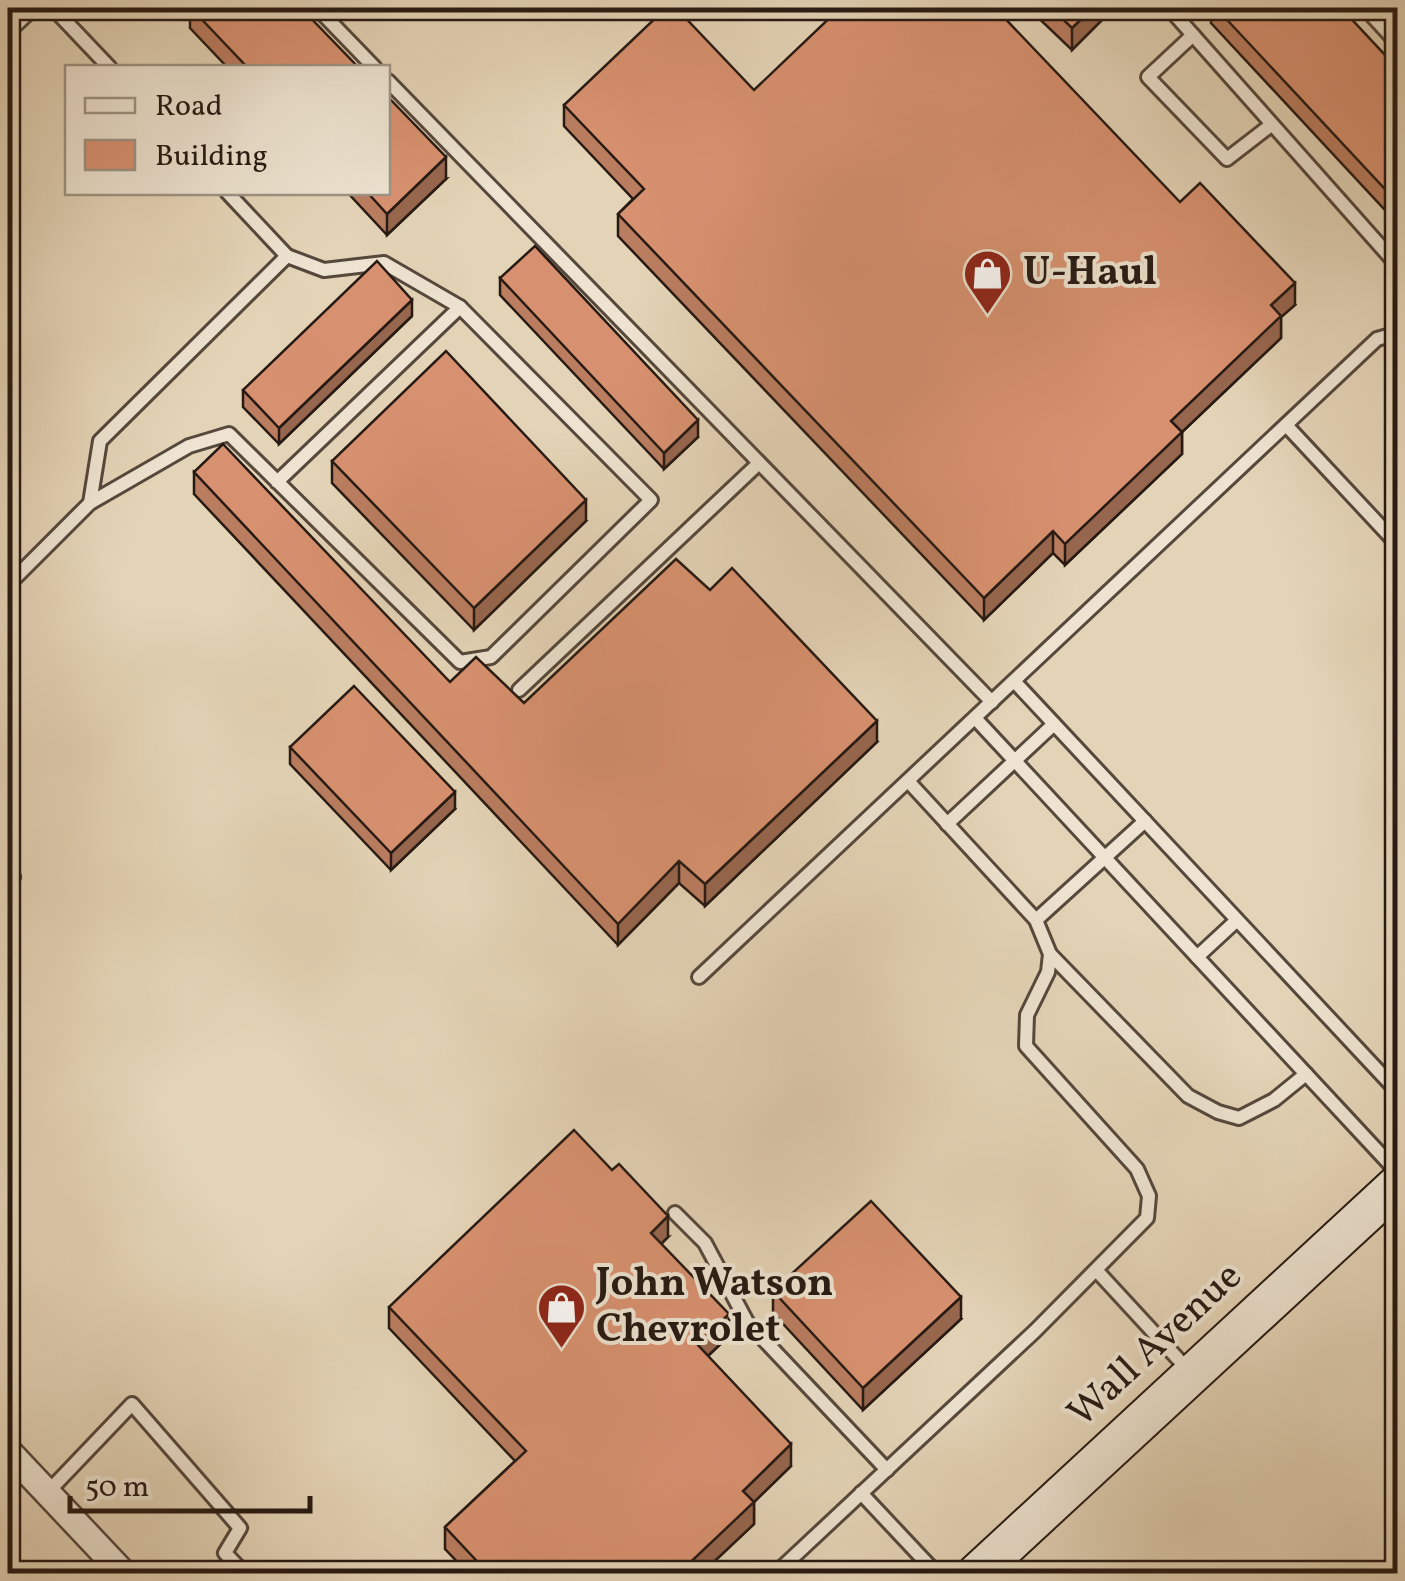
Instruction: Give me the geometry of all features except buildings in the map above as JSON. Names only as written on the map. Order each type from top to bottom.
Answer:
[{"type":"main road","name":"Wall Avenue","points":[[976,1574],[1398,1184]]},
{"type":"street","points":[[8,1451],[124,1573]]},
{"type":"lane","points":[[8,32],[34,8]]},
{"type":"lane","points":[[54,8],[107,65]]},
{"type":"lane","points":[[323,8],[320,11],[371,65]]},
{"type":"lane","points":[[1169,8],[1398,266]]},
{"type":"lane","points":[[1364,8],[1398,44]]},
{"type":"lane","points":[[1193,34],[1148,77],[1226,159],[1271,124]]},
{"type":"lane","points":[[390,83],[992,702]]},
{"type":"lane","points":[[8,584],[90,504],[189,446],[229,434],[460,662],[491,657],[650,500],[460,307],[384,263],[324,270],[287,256],[230,195]]},
{"type":"lane","points":[[90,504],[100,441],[287,256]]},
{"type":"lane","points":[[277,482],[460,307]]},
{"type":"lane","points":[[699,978],[1378,340],[1398,334]]},
{"type":"lane","points":[[1286,425],[1398,546]]},
{"type":"lane","points":[[519,690],[759,463]]},
{"type":"lane","points":[[1014,681],[1398,1092]]},
{"type":"lane","points":[[975,718],[1398,1174]]},
{"type":"lane","points":[[946,824],[1054,724]]},
{"type":"lane","points":[[908,781],[1036,920],[1050,954],[1188,1096],[1239,1118],[1274,1100],[1306,1074]]},
{"type":"lane","points":[[1036,920],[1145,821]]},
{"type":"lane","points":[[8,871],[13,876],[8,884]]},
{"type":"lane","points":[[1198,957],[1237,920]]},
{"type":"lane","points":[[776,1574],[1097,1271],[1147,1218],[1148,1196],[1137,1168],[1026,1046],[1027,1015],[1048,972],[1050,954]]},
{"type":"lane","points":[[675,1213],[705,1243],[747,1322],[887,1470]]},
{"type":"lane","points":[[1097,1271],[1192,1374]]},
{"type":"lane","points":[[47,1492],[132,1404],[240,1528],[225,1554],[245,1574]]},
{"type":"lane","points":[[861,1494],[938,1574]]},
{"type":"place","name":"U-Haul","points":[[988,316]]},
{"type":"place","name":"John Watson Chevrolet","points":[[561,1350]]}]
